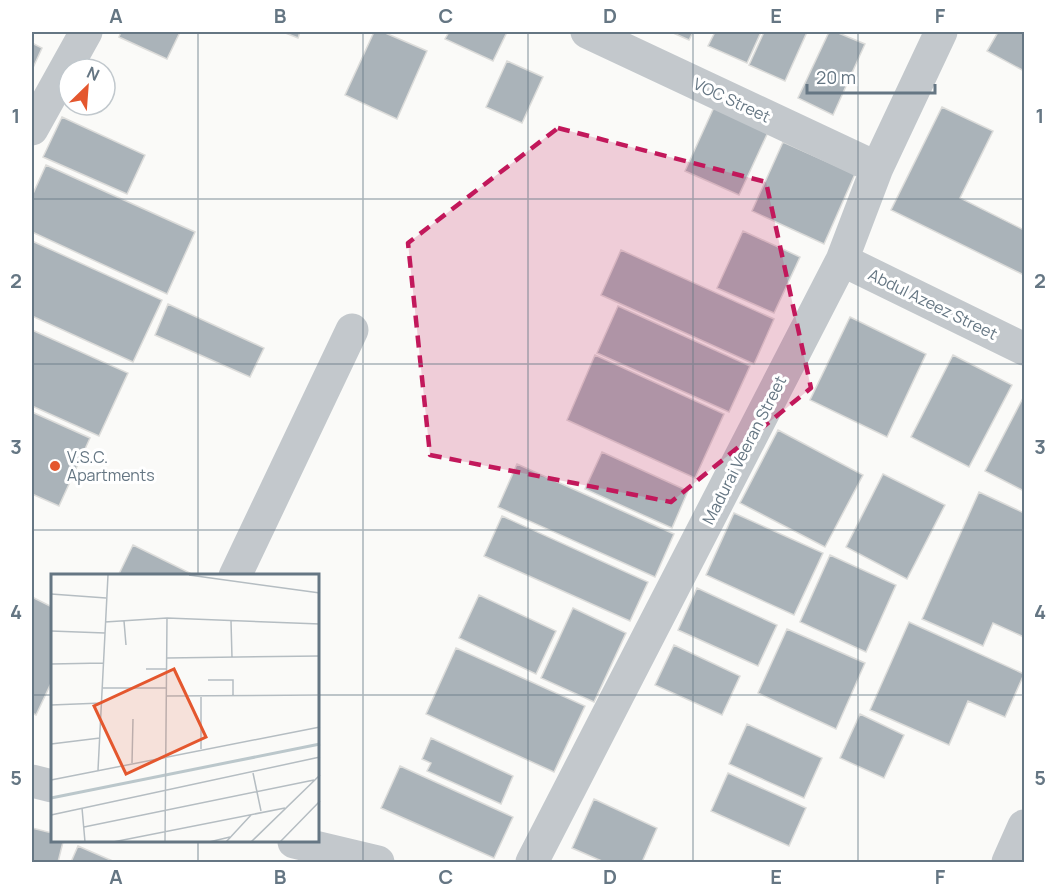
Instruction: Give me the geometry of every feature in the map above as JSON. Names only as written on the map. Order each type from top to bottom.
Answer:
[{"type":"street","points":[[32,129],[86,32]]},
{"type":"street","name":"VOC Street","points":[[588,32],[877,168]]},
{"type":"street","name":"Madurai Veeran Street","points":[[532,862],[842,260],[877,168],[941,32]]},
{"type":"street","name":"Abdul Azeez Street","points":[[842,260],[1024,349]]},
{"type":"street","points":[[236,574],[352,330]]},
{"type":"street","points":[[32,781],[51,786]]},
{"type":"street","points":[[1008,862],[1024,826]]},
{"type":"street","points":[[298,843],[378,862]]},
{"type":"highlighted area","points":[[558,128],[766,182],[811,388],[671,502],[430,455],[408,243]]},
{"type":"building","points":[[121,32],[180,32],[167,59],[119,37]]},
{"type":"building","points":[[283,32],[300,32],[298,38]]},
{"type":"building","points":[[374,32],[383,32],[427,51],[397,119],[345,95]]},
{"type":"building","points":[[449,32],[507,32],[493,61],[445,39]]},
{"type":"building","points":[[671,32],[693,32],[689,40]]},
{"type":"building","points":[[715,32],[761,32],[747,63],[708,46]]},
{"type":"building","points":[[764,32],[807,32],[785,81],[749,65]]},
{"type":"building","points":[[829,32],[836,32],[865,44],[833,115],[798,98]]},
{"type":"building","points":[[998,32],[1024,32],[1024,71],[987,51]]},
{"type":"building","points":[[32,43],[42,48],[32,70]]},
{"type":"building","points":[[507,61],[543,77],[522,123],[486,107]]},
{"type":"building","points":[[715,105],[769,130],[739,195],[685,171]]},
{"type":"building","points":[[942,107],[993,131],[960,198],[1024,230],[1024,275],[891,210]]},
{"type":"building","points":[[62,117],[145,155],[127,194],[43,157]]},
{"type":"building","points":[[783,142],[855,174],[824,244],[752,211]]},
{"type":"building","points":[[46,165],[195,232],[167,294],[32,232],[32,196]]},
{"type":"building","points":[[743,231],[800,257],[774,313],[717,288]]},
{"type":"building","points":[[32,241],[162,300],[133,362],[32,316]]},
{"type":"building","points":[[621,250],[774,319],[754,364],[601,295]]},
{"type":"building","points":[[168,304],[264,348],[250,377],[155,335]]},
{"type":"building","points":[[618,306],[750,366],[729,412],[597,353]]},
{"type":"building","points":[[850,317],[926,354],[887,437],[810,400]]},
{"type":"building","points":[[32,330],[128,373],[99,436],[32,406]]},
{"type":"building","points":[[595,355],[724,414],[695,478],[567,420]]},
{"type":"building","points":[[953,355],[1012,385],[969,467],[911,437]]},
{"type":"building","points":[[1024,398],[1024,491],[985,471]]},
{"type":"building","name":"V.S.C. Apartments","points":[[32,412],[90,438],[59,506],[32,494]]},
{"type":"building","points":[[778,430],[863,475],[825,547],[740,503]]},
{"type":"building","points":[[602,452],[688,491],[672,528],[585,489]]},
{"type":"building","points":[[517,464],[674,534],[655,577],[498,507]]},
{"type":"building","points":[[883,474],[945,505],[907,579],[846,547]]},
{"type":"building","points":[[979,492],[1024,513],[1024,637],[993,623],[983,646],[922,619]]},
{"type":"building","points":[[734,513],[823,553],[794,615],[706,575]]},
{"type":"building","points":[[502,516],[648,582],[630,621],[484,556]]},
{"type":"building","points":[[133,545],[192,574],[119,574]]},
{"type":"building","points":[[830,555],[896,585],[866,652],[800,622]]},
{"type":"building","points":[[697,588],[777,625],[758,666],[678,630]]},
{"type":"building","points":[[479,595],[556,631],[536,674],[459,638]]},
{"type":"building","points":[[32,597],[51,606],[51,683],[36,715],[32,713]]},
{"type":"building","points":[[573,608],[626,633],[594,702],[541,678]]},
{"type":"building","points":[[909,622],[1024,674],[1005,717],[968,701],[949,745],[870,710]]},
{"type":"building","points":[[787,629],[865,663],[836,729],[758,693]]},
{"type":"building","points":[[674,645],[740,676],[722,715],[655,685]]},
{"type":"building","points":[[456,648],[585,706],[554,772],[426,714]]},
{"type":"building","points":[[860,714],[904,735],[884,778],[840,758]]},
{"type":"building","points":[[747,724],[822,758],[804,798],[729,764]]},
{"type":"building","points":[[431,738],[513,776],[501,804],[427,771],[431,763],[422,759]]},
{"type":"building","points":[[400,766],[513,817],[494,858],[381,808]]},
{"type":"building","points":[[728,773],[806,808],[789,846],[711,811]]},
{"type":"building","points":[[594,799],[657,828],[642,862],[604,862],[572,848]]},
{"type":"building","points":[[32,828],[51,833],[51,843],[63,843],[58,862],[32,862]]},
{"type":"building","points":[[78,846],[115,862],[71,862]]},
{"type":"place","name":"V.S.C. Apartments","points":[[55,466]]}]
